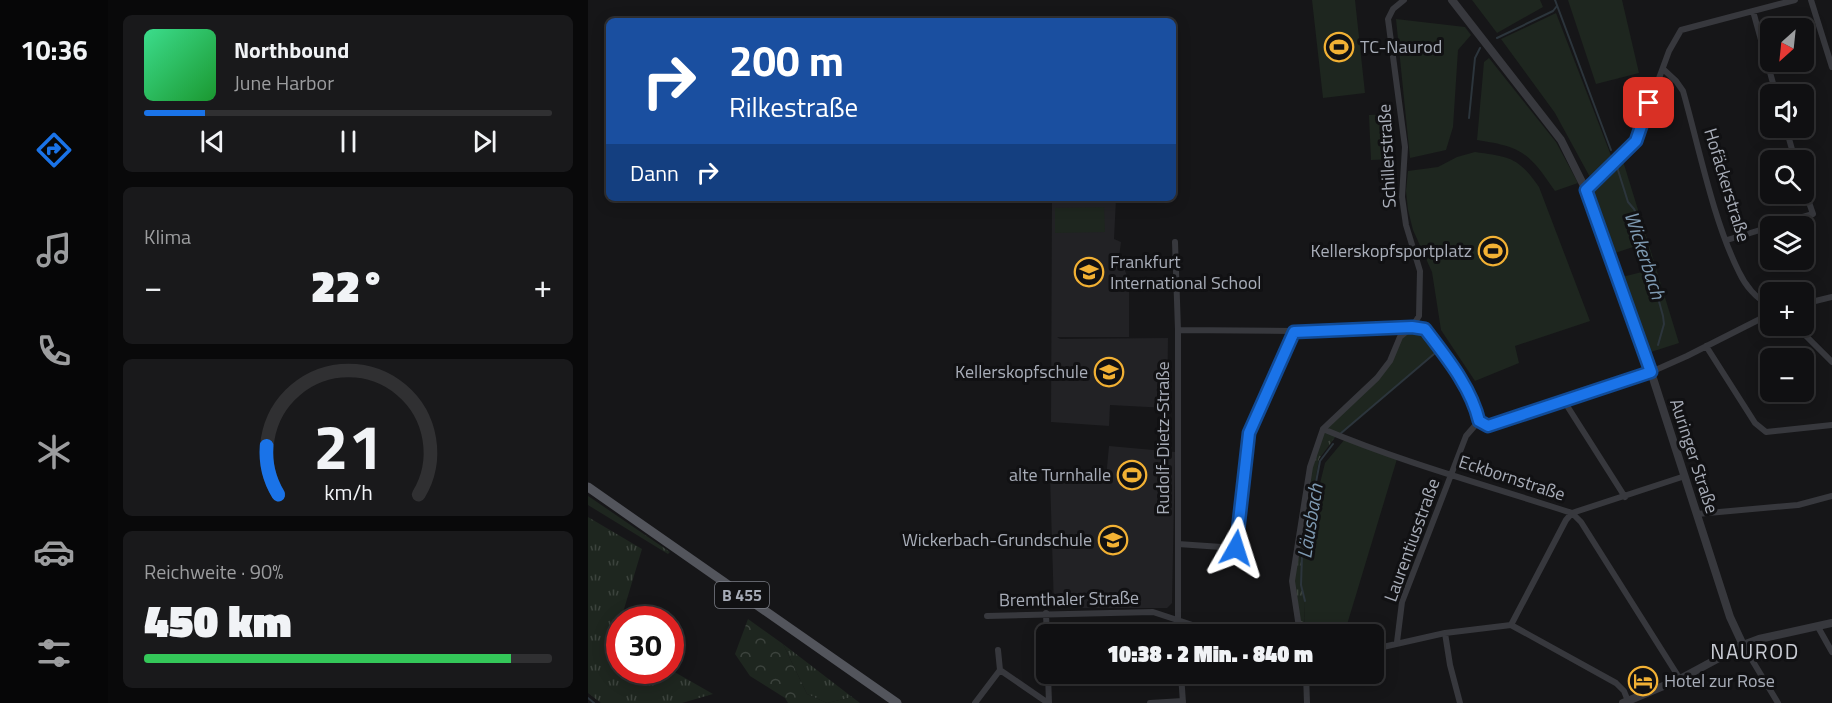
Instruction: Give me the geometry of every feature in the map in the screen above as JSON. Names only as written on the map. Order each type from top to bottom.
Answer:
[{"type":"main road","name":"B 455","points":[[588,487],[897,703]]},
{"type":"street","name":"Schillerstraße","points":[[1298,624],[1292,581],[1310,467],[1323,429],[1377,378],[1390,362],[1400,337],[1412,327],[1419,316],[1420,271],[1406,225],[1402,197],[1405,147],[1388,19],[1393,9],[1404,0]]},
{"type":"street","name":"Auringer Straße","points":[[1452,0],[1561,140],[1586,190],[1651,372],[1730,617],[1743,645]]},
{"type":"street","points":[[1586,190],[1636,141],[1669,51],[1681,30],[1795,0]]},
{"type":"street","points":[[1811,0],[1832,67]]},
{"type":"street","points":[[1753,11],[1773,84]]},
{"type":"street","name":"Hofäckerstraße","points":[[1663,69],[1683,91],[1727,240],[1739,272],[1750,290],[1760,299]]},
{"type":"street","points":[[1806,216],[1813,214],[1810,204]]},
{"type":"street","points":[[1727,240],[1760,230]]},
{"type":"street","name":"Rudolf-Dietz-Straße","points":[[1175,242],[1178,330],[1177,624]]},
{"type":"street","points":[[1814,301],[1832,297]]},
{"type":"street","points":[[1178,330],[1294,332],[1412,327],[1425,329],[1455,370],[1479,421],[1488,426],[1651,372],[1760,319]]},
{"type":"street","points":[[1178,544],[1236,548],[1249,433],[1294,332]]},
{"type":"street","points":[[1806,336],[1832,362]]},
{"type":"street","points":[[1706,346],[1755,423],[1766,432],[1832,424]]},
{"type":"street","points":[[1564,401],[1625,497]]},
{"type":"street","name":"Laurentiusstraße","points":[[1397,642],[1402,602],[1466,436],[1479,421]]},
{"type":"street","name":"Eckbornstraße","points":[[1323,429],[1397,459],[1572,513],[1581,522],[1680,679]]},
{"type":"street","points":[[1511,625],[1566,519],[1572,513],[1685,476]]},
{"type":"street","points":[[1697,514],[1798,505],[1832,496]]},
{"type":"street","name":"Bremthaler Straße","points":[[987,616],[1153,612],[1189,624]]},
{"type":"street","points":[[1046,613],[1046,624]]},
{"type":"street","points":[[1384,645],[1445,633],[1511,625],[1616,683],[1624,691],[1626,702],[1680,679],[1743,645],[1759,639],[1832,624]]},
{"type":"street","points":[[1818,627],[1832,652]]},
{"type":"street","points":[[1445,633],[1450,665],[1460,703]]},
{"type":"street","points":[[1743,645],[1778,703]]},
{"type":"street","points":[[975,703],[1000,670],[998,650]]},
{"type":"street","points":[[1000,670],[1048,703]]},
{"type":"street","points":[[1048,684],[1048,703]]},
{"type":"street","points":[[1150,703],[1183,702],[1182,684]]},
{"type":"street","points":[[1306,684],[1307,703]]},
{"type":"street","points":[[1642,694],[1646,703]]},
{"type":"shaded area","points":[[1052,201],[1116,201],[1114,239],[1121,242],[1119,257],[1129,280],[1129,337],[1057,337],[1060,339],[1168,338],[1167,408],[1110,405],[1109,426],[1051,422]]},
{"type":"shaded area","name":"Wickerbach-Grundschule","points":[[1109,446],[1175,452],[1172,603],[1167,608],[1054,608],[1050,476],[1106,478]]},
{"type":"green space","name":"TC-Naurod","points":[[1312,0],[1355,0],[1365,93],[1323,98]]},
{"type":"green space","points":[[1472,0],[1540,0],[1543,7],[1497,33]]},
{"type":"green space","points":[[1568,0],[1622,0],[1639,73],[1596,84]]},
{"type":"green space","points":[[1556,13],[1612,158],[1591,179],[1555,113],[1501,39]]},
{"type":"green space","points":[[1396,19],[1465,27],[1471,35],[1458,50],[1453,127],[1446,150],[1410,158]]},
{"type":"green space","points":[[1489,58],[1556,142],[1578,183],[1555,191],[1524,154],[1505,146],[1477,140],[1484,62]]},
{"type":"green space","points":[[1392,114],[1393,159],[1371,160],[1369,115]]},
{"type":"green space","name":"Kellerskopfsportplatz","points":[[1475,152],[1512,160],[1532,177],[1539,187],[1590,321],[1515,346],[1519,363],[1475,381],[1441,330],[1432,272],[1413,230],[1406,191],[1408,171],[1438,167],[1457,157]]},
{"type":"green space","points":[[1623,161],[1679,343],[1651,352],[1622,277],[1646,271],[1639,245],[1615,253],[1599,206],[1590,189],[1614,165]]},
{"type":"green space","points":[[1104,207],[1105,232],[1055,233],[1055,208]]},
{"type":"green space","points":[[1412,327],[1425,329],[1440,349],[1340,434],[1323,429],[1390,361],[1400,337]]},
{"type":"green space","points":[[1323,429],[1336,436],[1319,459],[1302,556],[1301,585],[1305,601],[1304,624],[1298,624],[1292,581],[1310,467]]},
{"type":"green space","points":[[1345,439],[1397,459],[1347,624],[1304,624],[1305,601],[1301,585],[1302,556],[1325,463]]},
{"type":"green space","points":[[588,496],[670,552],[668,554],[588,505]]},
{"type":"green space","points":[[588,517],[642,549],[625,606],[606,606],[606,684],[684,684],[684,677],[713,694],[682,703],[601,703],[588,693]]},
{"type":"green space","points":[[748,619],[783,644],[807,694],[827,703],[788,703],[785,698],[750,676],[735,654]]},
{"type":"green space","points":[[783,644],[852,697],[827,703],[807,694]]},
{"type":"green space","points":[[852,697],[860,703],[827,703]]},
{"type":"waterway","name":"Wickerbach","points":[[1555,0],[1611,150]]},
{"type":"waterway","name":"Läusbach","points":[[1497,38],[1553,11],[1557,6]]},
{"type":"waterway","name":"Läusbach","points":[[1469,118],[1475,58],[1480,48]]},
{"type":"waterway","name":"Wickerbach","points":[[1617,167],[1628,202],[1637,215],[1635,223],[1644,258],[1655,275],[1655,287],[1664,324],[1658,345]]},
{"type":"waterway","name":"Läusbach","points":[[1340,434],[1434,354]]},
{"type":"waterway","name":"Läusbach","points":[[1305,601],[1301,585],[1302,556],[1320,461],[1333,444]]},
{"type":"waterway","points":[[588,698],[594,703]]},
{"type":"place","name":"TC-Naurod","points":[[1339,47]]},
{"type":"place","name":"Kellerskopfsportplatz","points":[[1493,251]]},
{"type":"place","name":"Frankfurt International School","points":[[1089,272]]},
{"type":"place","name":"Kellerskopfschule","points":[[1109,372]]},
{"type":"place","name":"alte Turnhalle","points":[[1132,475]]},
{"type":"place","name":"Wickerbach-Grundschule","points":[[1113,540]]},
{"type":"place","name":"Hotel zur Rose","points":[[1643,681]]},
{"type":"district","name":"NAUROD","points":[[1755,652]]},
{"type":"route","points":[[1236,548],[1249,433],[1294,332],[1412,327],[1425,329],[1455,370],[1479,421],[1488,426],[1651,372],[1586,190],[1636,141],[1649,103]]}]
